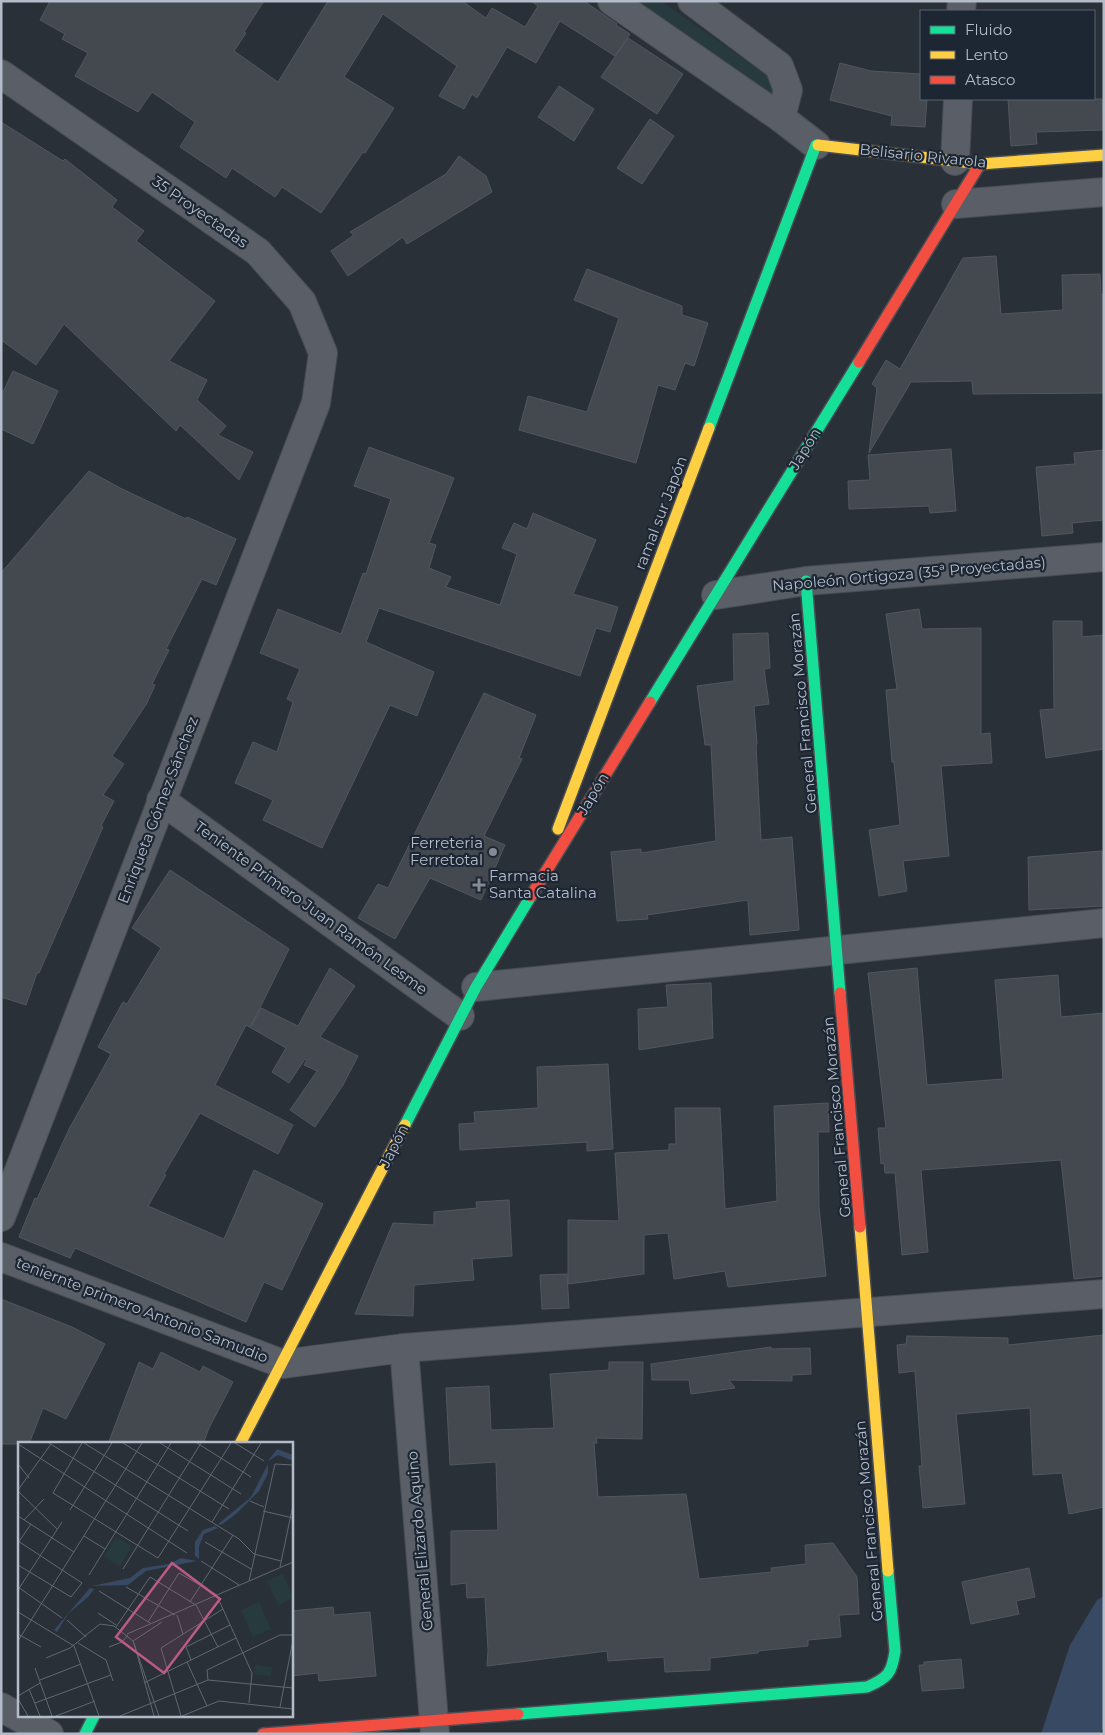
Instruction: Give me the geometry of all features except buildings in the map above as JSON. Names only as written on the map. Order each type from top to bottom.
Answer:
[{"type":"street","points":[[612,1],[781,118],[816,145]]},
{"type":"street","points":[[692,1],[779,66],[788,90],[781,118]]},
{"type":"street","name":"35 Proyectadas","points":[[1,74],[258,252],[302,302],[323,353],[316,403]]},
{"type":"street","name":"Japón","points":[[241,1442],[476,987],[956,204],[968,162],[958,100]]},
{"type":"street","name":"Belisario Rivarola","points":[[816,145],[968,162],[1104,156]]},
{"type":"street","name":"ramal sur Japón","points":[[534,891],[816,145]]},
{"type":"street","points":[[956,204],[1104,192]]},
{"type":"street","name":"Enriqueta Gómez Sánchez","points":[[1,1218],[316,403]]},
{"type":"street","name":"Napoleón Ortigoza (35ª Proyectadas)","points":[[716,595],[806,580],[1104,557]]},
{"type":"street","name":"General Francisco Morazán","points":[[435,1727],[867,1687],[884,1680],[893,1668],[895,1651],[868,1313],[806,580]]},
{"type":"street","name":"Teniente Primero Juan Ramón Lesme","points":[[161,800],[460,1016]]},
{"type":"street","points":[[476,987],[1104,924]]},
{"type":"street","name":"teniernte primero Antonio Samudio","points":[[1,1257],[283,1364]]},
{"type":"street","points":[[283,1364],[404,1348],[1104,1294]]},
{"type":"street","name":"General Elizardo Aquino","points":[[404,1348],[435,1727]]},
{"type":"street","points":[[1,1707],[18,1717]]},
{"type":"street","points":[[21,1718],[49,1734]]},
{"type":"street","points":[[85,1734],[93,1718]]},
{"type":"street","points":[[263,1734],[435,1727]]},
{"type":"green space","points":[[631,1],[661,1],[774,80],[775,95],[770,96]]},
{"type":"water","points":[[1104,1596],[1104,1727],[1099,1734],[1041,1734],[1070,1645],[1097,1600]]},
{"type":"traffic: fast","points":[[709,428],[816,145],[818,145]]},
{"type":"traffic: fast","points":[[650,702],[859,362]]},
{"type":"traffic: fast","points":[[806,581],[840,993]]},
{"type":"traffic: fast","points":[[405,1125],[476,987],[531,896]]},
{"type":"traffic: fast","points":[[518,1714],[867,1687],[880,1681],[888,1674],[894,1658],[888,1571]]},
{"type":"traffic: fast","points":[[85,1734],[93,1718]]},
{"type":"traffic: slow","points":[[818,145],[980,164],[1104,155]]},
{"type":"traffic: slow","points":[[558,829],[709,428]]},
{"type":"traffic: slow","points":[[241,1442],[405,1125]]},
{"type":"traffic: slow","points":[[860,1227],[888,1571]]},
{"type":"traffic: jam","points":[[859,362],[980,164]]},
{"type":"traffic: jam","points":[[531,896],[650,702]]},
{"type":"traffic: jam","points":[[840,993],[860,1227]]},
{"type":"traffic: jam","points":[[263,1734],[518,1714]]},
{"type":"place","name":"Ferreteria Ferretotal","points":[[493,852]]},
{"type":"place","name":"Farmacia Santa Catalina","points":[[479,885]]}]
